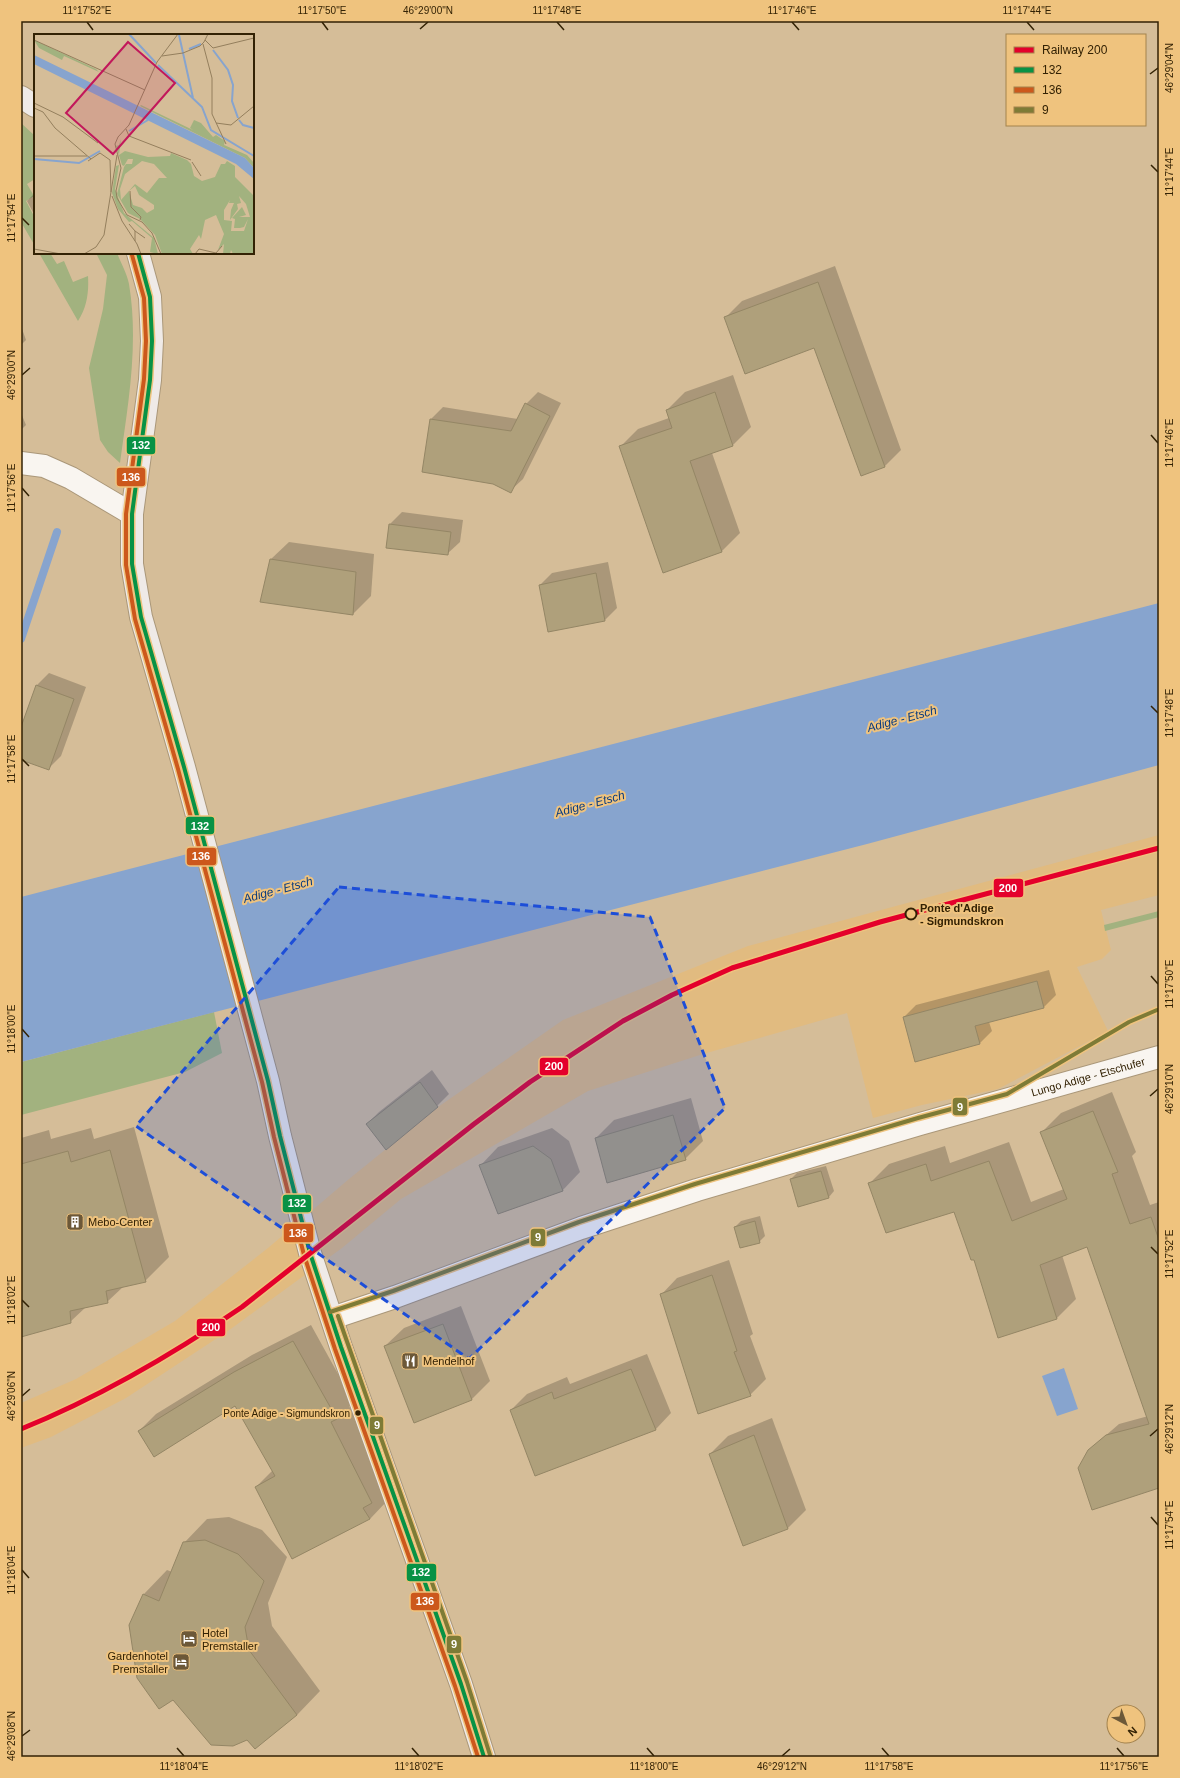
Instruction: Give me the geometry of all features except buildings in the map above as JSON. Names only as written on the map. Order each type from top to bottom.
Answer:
[{"type":"main road","points":[[21,97],[34,105]]},
{"type":"main road","points":[[138,254],[150,296],[152,342],[150,380],[132,514],[132,564],[141,617],[197,813],[268,1081],[280,1136],[310,1253],[461,1684],[484,1757]]},
{"type":"street","points":[[21,463],[44,466],[71,478],[132,514]]},
{"type":"street","name":"Lungo Adige - Etschufer","points":[[332,1318],[395,1297],[581,1228],[697,1190],[920,1124],[1159,1057]]},
{"type":"highlighted area","points":[[339,887],[650,917],[725,1108],[469,1359],[136,1126]]},
{"type":"shaded area","points":[[1159,835],[1159,895],[1101,910],[1111,950],[1102,959],[1077,967],[1108,1031],[998,1089],[922,1105],[873,1118],[847,1013],[703,1054],[588,1091],[401,1199],[342,1248],[228,1331],[126,1398],[51,1437],[21,1448],[21,1403],[76,1379],[175,1321],[268,1248],[349,1179],[438,1107],[563,1020],[748,946]]},
{"type":"green space","points":[[21,123],[34,135],[34,180],[27,184],[34,196],[26,201],[34,216],[34,244],[21,222]]},
{"type":"green space","points":[[40,254],[51,254],[57,264],[64,261],[73,282],[88,276],[87,299],[84,310],[78,321]]},
{"type":"green space","points":[[117,254],[128,280],[132,306],[133,351],[120,463],[108,452],[100,440],[89,368],[103,309],[107,275],[97,255]]},
{"type":"green space","points":[[1159,911],[1159,917],[1105,931],[1104,925]]},
{"type":"green space","points":[[214,1012],[222,1053],[185,1072],[21,1115],[21,1062]]},
{"type":"water","name":"Adige - Etsch","points":[[1159,603],[1159,765],[867,844],[21,1062],[21,897]]},
{"type":"water","points":[[1064,1368],[1078,1409],[1057,1416],[1042,1376]]},
{"type":"waterway","points":[[21,639],[57,532]]},
{"type":"rail line","name":"200","points":[[21,1429],[50,1417],[107,1389],[135,1374],[216,1325],[242,1307],[474,1124],[530,1082],[623,1021],[672,995],[732,968],[880,922],[1159,848]]},
{"type":"transit line","name":"132","points":[[138,254],[150,297],[152,341],[150,380],[132,514],[132,564],[141,617],[184,767],[268,1081],[280,1136],[310,1253],[341,1347],[461,1684],[484,1757]]},
{"type":"transit line","name":"136","points":[[132,255],[144,298],[146,341],[144,379],[126,514],[126,565],[135,619],[178,769],[262,1082],[274,1137],[304,1255],[335,1349],[455,1686],[478,1757]]},
{"type":"transit line","name":"9","points":[[330,1312],[393,1291],[579,1222],[695,1184],[918,1118],[1007,1094],[1129,1022],[1157,1010]]},
{"type":"transit line","name":"9","points":[[338,1316],[467,1682],[490,1755]]},
{"type":"place","name":"Ponte d'Adige - Sigmundskron","points":[[911,914]]},
{"type":"place","name":"Mebo-Center","points":[[75,1222]]},
{"type":"place","name":"Mendelhof","points":[[410,1361]]},
{"type":"place","name":"Ponte Adige - Sigmundskron","points":[[358,1413]]},
{"type":"place","name":"Hotel Premstaller","points":[[189,1639]]},
{"type":"place","name":"Gardenhotel Premstaller","points":[[181,1662]]}]
